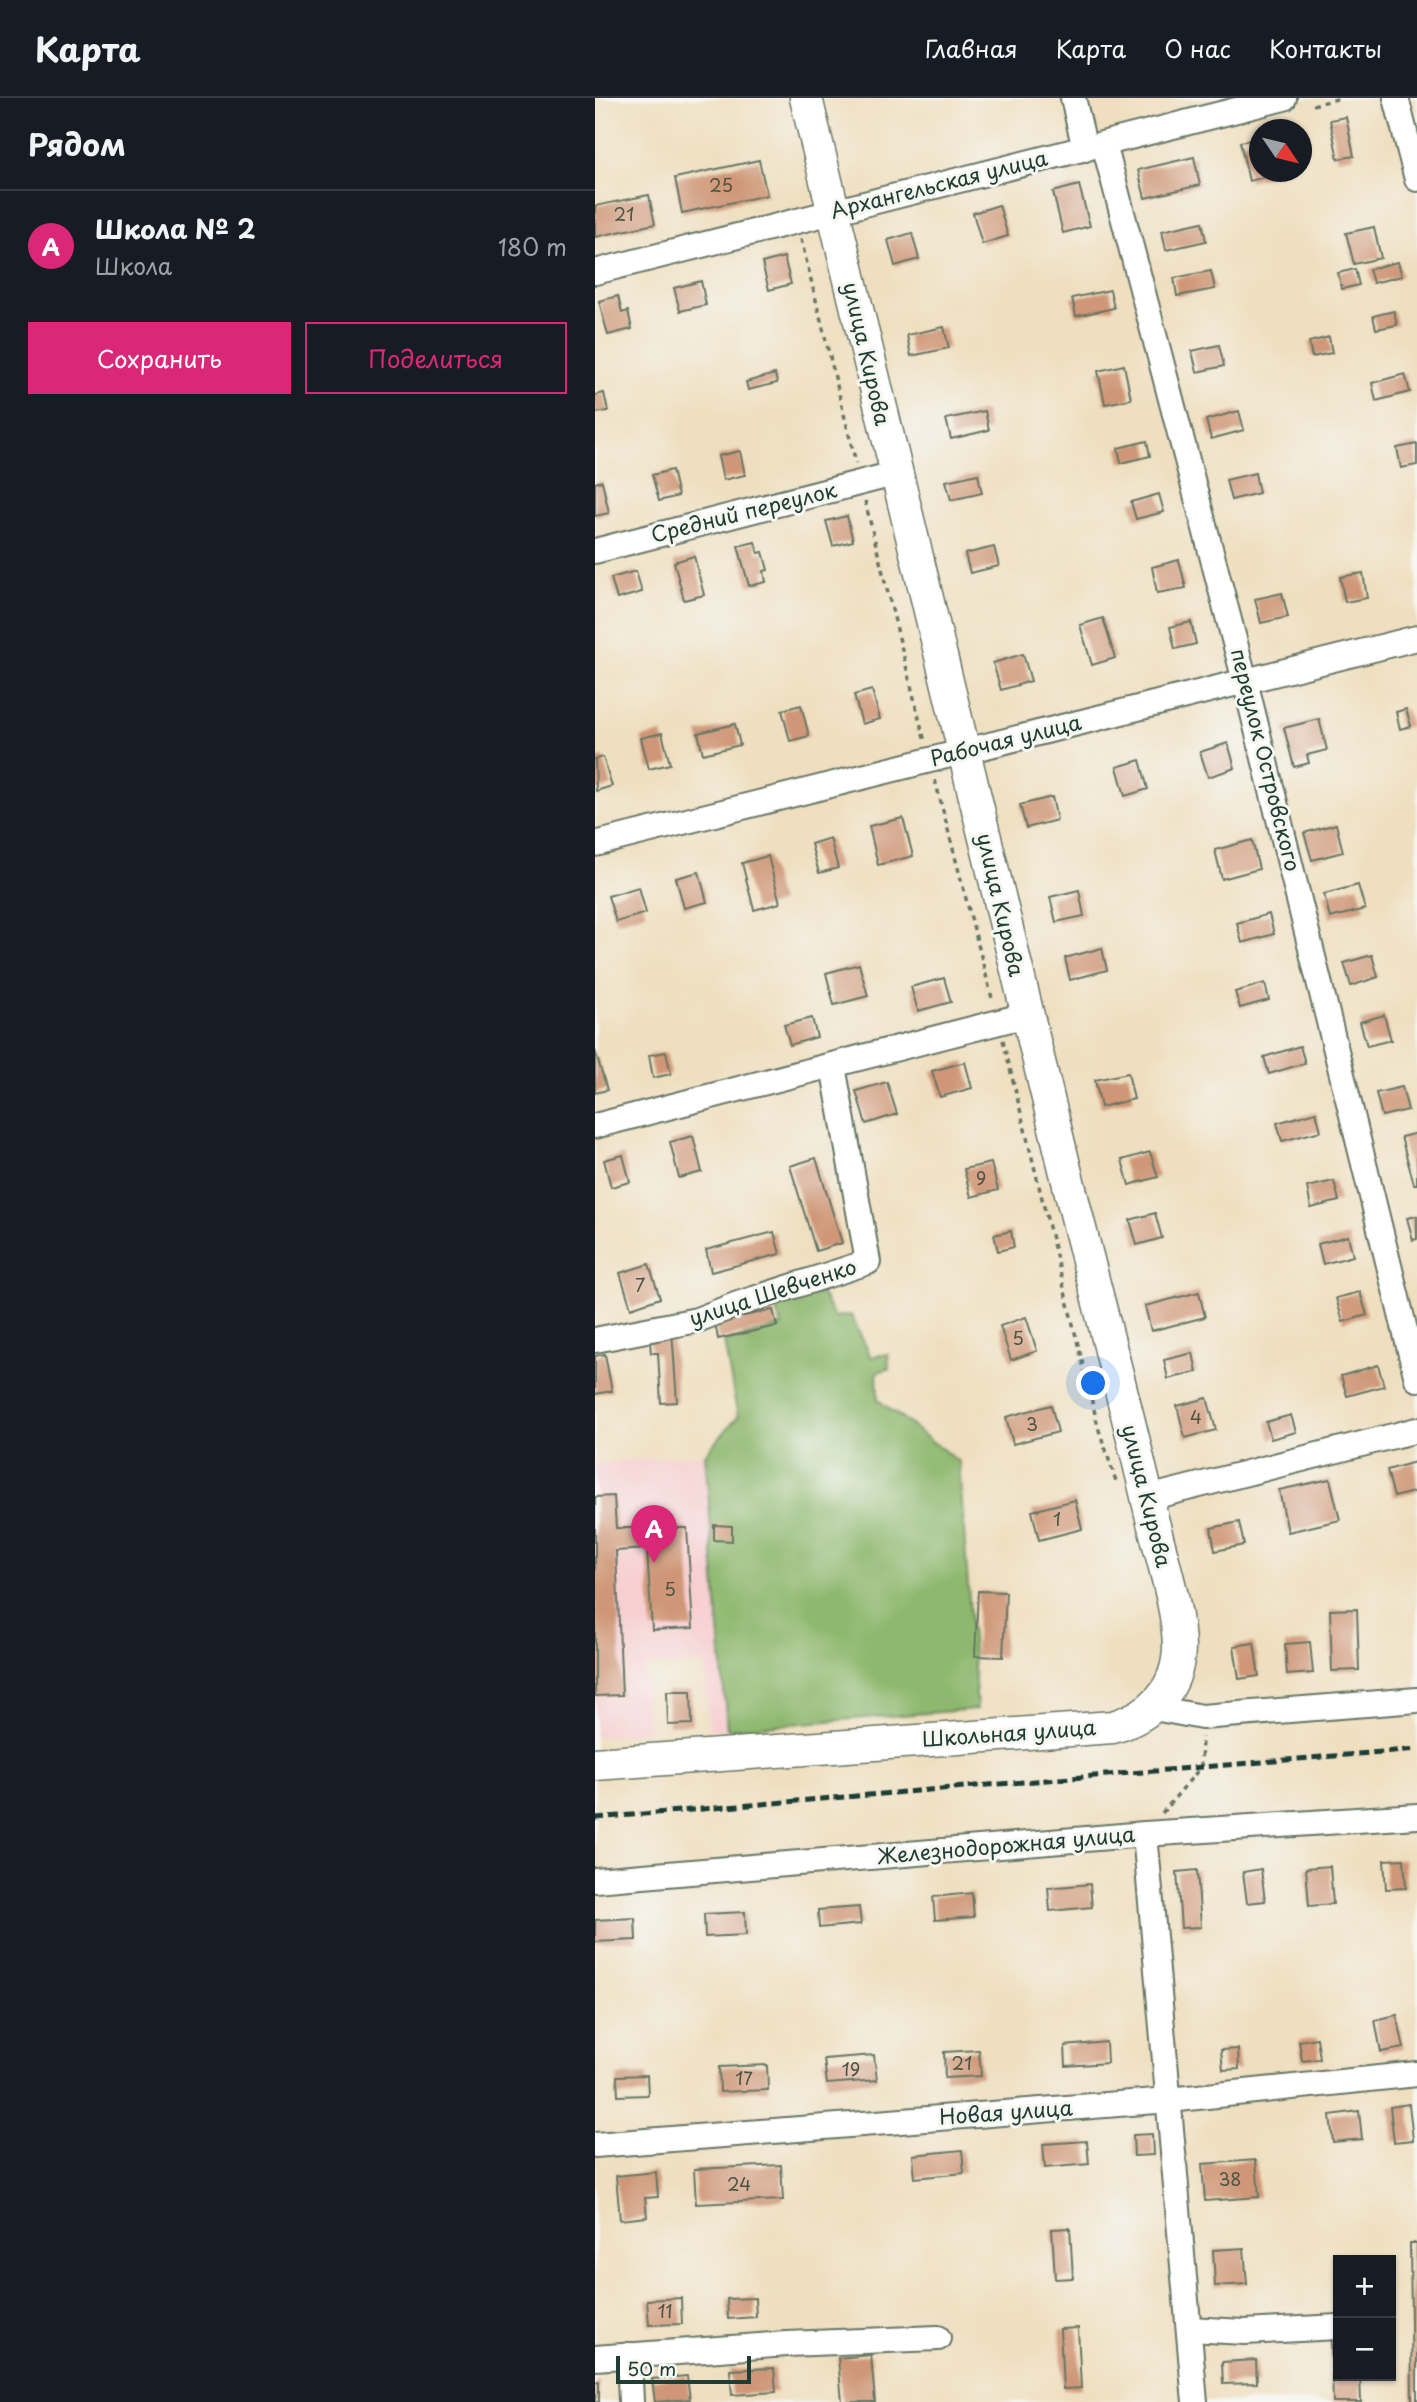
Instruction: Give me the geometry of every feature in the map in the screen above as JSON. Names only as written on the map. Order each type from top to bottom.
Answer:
[{"type":"main road","name":"улица Кирова","points":[[806,98],[894,474],[963,752],[1012,1019],[1134,1496],[1176,1621],[1179,1650],[1175,1670],[1167,1691],[1154,1708]]},
{"type":"main road","name":"Школьная улица","points":[[595,1764],[1113,1727],[1133,1721],[1154,1708]]},
{"type":"street","name":"переулок Островского","points":[[1073,98],[1095,147],[1245,681],[1417,1379]]},
{"type":"street","name":"Архангельская улица","points":[[595,272],[1284,98]]},
{"type":"street","points":[[1396,98],[1417,179]]},
{"type":"street","name":"Средний переулок","points":[[595,551],[894,474]]},
{"type":"street","name":"Рабочая улица","points":[[595,844],[1417,638]]},
{"type":"street","points":[[595,1126],[1012,1019]]},
{"type":"street","name":"улица Шевченко","points":[[595,1340],[697,1320],[868,1262],[833,1066]]},
{"type":"street","points":[[1134,1496],[1417,1430]]},
{"type":"street","points":[[1154,1708],[1202,1717],[1417,1700]]},
{"type":"street","name":"Железнодорожная улица","points":[[595,1880],[1145,1835],[1417,1816]]},
{"type":"street","points":[[1145,1835],[1195,2402]]},
{"type":"street","name":"Новая улица","points":[[595,2145],[1169,2100],[1417,2074]]},
{"type":"street","points":[[1189,2329],[1245,2332],[1333,2327]]},
{"type":"street","points":[[595,2358],[786,2344],[938,2338]]},
{"type":"street","points":[[629,2355],[631,2402]]},
{"type":"path","points":[[1313,105],[1341,98]]},
{"type":"path","points":[[797,220],[929,760],[1012,1019],[1099,1430],[1134,1496]]},
{"type":"path","points":[[1145,1835],[1201,1767],[1202,1717]]},
{"type":"shaded area","points":[[705,1454],[727,1729],[709,1730],[705,1663],[644,1667],[648,1732],[595,1737],[595,1463]]},
{"type":"green space","points":[[818,1287],[834,1317],[851,1315],[871,1357],[888,1354],[889,1369],[877,1372],[878,1400],[959,1462],[977,1709],[727,1729],[705,1454],[738,1417],[724,1342],[782,1326],[773,1298]]},
{"type":"building","points":[[1346,117],[1354,156],[1338,159],[1330,120]]},
{"type":"building","points":[[1249,140],[1249,181],[1240,142]]},
{"type":"building","points":[[1194,157],[1200,185],[1145,198],[1138,170]]},
{"type":"building","points":[[759,160],[767,195],[682,213],[675,178]]},
{"type":"building","points":[[1079,185],[1090,226],[1063,233],[1053,192]]},
{"type":"building","points":[[649,195],[655,224],[595,237],[595,206]]},
{"type":"building","points":[[999,205],[1008,236],[982,244],[973,213]]},
{"type":"building","points":[[1202,222],[1206,241],[1166,250],[1162,231]]},
{"type":"building","points":[[1374,227],[1381,258],[1354,264],[1346,233]]},
{"type":"building","points":[[912,233],[919,259],[895,266],[888,240]]},
{"type":"building","points":[[784,257],[791,284],[769,290],[762,263]]},
{"type":"building","points":[[1398,262],[1402,276],[1373,283],[1369,269]]},
{"type":"building","points":[[1355,269],[1359,285],[1342,289],[1338,273]]},
{"type":"building","points":[[1211,271],[1215,289],[1177,296],[1174,278]]},
{"type":"building","points":[[701,281],[706,305],[680,311],[674,288]]},
{"type":"building","points":[[1110,290],[1114,308],[1076,316],[1072,298]]},
{"type":"building","points":[[618,296],[622,313],[628,311],[632,329],[608,335],[599,301]]},
{"type":"building","points":[[1394,311],[1397,325],[1376,329],[1373,316]]},
{"type":"building","points":[[944,327],[949,348],[911,356],[907,335]]},
{"type":"building","points":[[1329,337],[1332,353],[1312,357],[1309,342]]},
{"type":"building","points":[[1219,345],[1224,366],[1197,372],[1192,351]]},
{"type":"building","points":[[1124,365],[1131,399],[1105,404],[1098,371]]},
{"type":"building","points":[[775,374],[777,383],[748,390],[746,382]]},
{"type":"building","points":[[1405,374],[1410,392],[1376,401],[1372,383]]},
{"type":"building","points":[[604,393],[608,411],[595,413],[595,395]]},
{"type":"building","points":[[985,411],[989,430],[951,439],[946,419]]},
{"type":"building","points":[[1239,411],[1244,430],[1211,439],[1206,420]]},
{"type":"building","points":[[1147,441],[1150,456],[1121,463],[1118,448]]},
{"type":"building","points":[[1417,444],[1417,465],[1401,468],[1397,448]]},
{"type":"building","points":[[740,451],[745,475],[723,480],[718,456]]},
{"type":"building","points":[[672,470],[678,496],[659,501],[652,475]]},
{"type":"building","points":[[1255,473],[1259,493],[1231,500],[1226,480]]},
{"type":"building","points":[[978,474],[982,493],[951,500],[946,481]]},
{"type":"building","points":[[602,481],[609,513],[595,516],[595,483]]},
{"type":"building","points":[[1159,494],[1164,512],[1136,519],[1131,502]]},
{"type":"building","points":[[847,516],[853,541],[833,546],[826,521]]},
{"type":"building","points":[[755,542],[758,553],[763,552],[768,570],[764,571],[766,582],[749,586],[738,546]]},
{"type":"building","points":[[994,547],[999,566],[970,573],[965,554]]},
{"type":"building","points":[[694,556],[704,595],[684,600],[674,562]]},
{"type":"building","points":[[1179,560],[1186,588],[1157,593],[1152,567]]},
{"type":"building","points":[[636,571],[642,592],[617,599],[611,578]]},
{"type":"building","points":[[1363,573],[1367,598],[1345,602],[1340,577]]},
{"type":"building","points":[[1282,593],[1288,617],[1261,623],[1255,599]]},
{"type":"building","points":[[1103,618],[1115,658],[1092,665],[1080,625]]},
{"type":"building","points":[[1191,622],[1196,644],[1175,649],[1170,627]]},
{"type":"building","points":[[1023,654],[1031,681],[1001,690],[993,663]]},
{"type":"building","points":[[872,690],[880,719],[862,724],[854,695]]},
{"type":"building","points":[[801,705],[809,736],[790,741],[782,710]]},
{"type":"building","points":[[1406,709],[1411,726],[1400,729],[1396,712]]},
{"type":"building","points":[[1319,719],[1327,750],[1307,755],[1309,763],[1294,767],[1284,728]]},
{"type":"building","points":[[735,724],[740,745],[703,754],[698,733]]},
{"type":"building","points":[[662,733],[670,764],[649,769],[641,738]]},
{"type":"building","points":[[1228,743],[1235,768],[1208,777],[1200,752]]},
{"type":"building","points":[[603,757],[612,786],[596,791],[595,759]]},
{"type":"building","points":[[1140,760],[1148,789],[1125,796],[1117,767]]},
{"type":"building","points":[[1052,797],[1057,820],[1026,828],[1020,805]]},
{"type":"building","points":[[903,818],[913,856],[878,865],[869,826]]},
{"type":"building","points":[[1336,824],[1343,852],[1312,860],[1304,833]]},
{"type":"building","points":[[830,838],[838,868],[819,873],[811,844]]},
{"type":"building","points":[[1252,840],[1259,869],[1222,879],[1215,850]]},
{"type":"building","points":[[768,856],[780,903],[754,910],[742,863]]},
{"type":"building","points":[[699,872],[707,902],[684,908],[676,878]]},
{"type":"building","points":[[1358,885],[1365,909],[1330,918],[1324,894]]},
{"type":"building","points":[[639,887],[646,913],[616,922],[608,896]]},
{"type":"building","points":[[1079,890],[1084,916],[1056,922],[1050,897]]},
{"type":"building","points":[[1269,914],[1274,934],[1242,943],[1237,923]]},
{"type":"building","points":[[1102,948],[1107,970],[1070,980],[1065,958]]},
{"type":"building","points":[[1372,955],[1378,977],[1351,986],[1344,963]]},
{"type":"building","points":[[859,964],[868,996],[834,1005],[826,973]]},
{"type":"building","points":[[944,978],[951,1002],[918,1011],[911,987]]},
{"type":"building","points":[[1265,983],[1269,1000],[1240,1008],[1235,992]]},
{"type":"building","points":[[1384,1015],[1391,1040],[1367,1046],[1360,1022]]},
{"type":"building","points":[[812,1018],[817,1037],[790,1045],[784,1025]]},
{"type":"building","points":[[1300,1046],[1305,1063],[1269,1074],[1264,1057]]},
{"type":"building","points":[[595,1050],[607,1090],[595,1093]]},
{"type":"building","points":[[666,1052],[671,1074],[653,1078],[649,1055]]},
{"type":"building","points":[[965,1062],[972,1088],[940,1097],[932,1071]]},
{"type":"building","points":[[1128,1073],[1134,1099],[1101,1107],[1095,1080]]},
{"type":"building","points":[[887,1082],[897,1114],[866,1124],[856,1091]]},
{"type":"building","points":[[1402,1087],[1408,1110],[1382,1116],[1376,1093]]},
{"type":"building","points":[[1316,1112],[1321,1131],[1282,1141],[1277,1123]]},
{"type":"building","points":[[1417,1133],[1417,1184],[1414,1184],[1401,1137]]},
{"type":"building","points":[[693,1136],[702,1172],[679,1178],[670,1142]]},
{"type":"building","points":[[1150,1152],[1158,1177],[1129,1185],[1122,1160]]},
{"type":"building","points":[[623,1155],[630,1182],[611,1187],[604,1160]]},
{"type":"building","points":[[816,1158],[842,1243],[816,1251],[790,1166]]},
{"type":"building","points":[[991,1163],[998,1190],[971,1197],[964,1169]]},
{"type":"building","points":[[1334,1181],[1339,1201],[1311,1208],[1307,1187]]},
{"type":"building","points":[[1155,1213],[1162,1238],[1137,1245],[1130,1220]]},
{"type":"building","points":[[1417,1216],[1417,1239],[1413,1240],[1407,1218]]},
{"type":"building","points":[[1011,1231],[1014,1247],[998,1251],[994,1235]]},
{"type":"building","points":[[774,1232],[780,1254],[711,1272],[706,1250]]},
{"type":"building","points":[[1348,1236],[1353,1256],[1323,1264],[1318,1244]]},
{"type":"building","points":[[649,1264],[660,1298],[631,1308],[620,1273]]},
{"type":"building","points":[[1199,1292],[1205,1317],[1151,1331],[1145,1306]]},
{"type":"building","points":[[1360,1292],[1367,1315],[1343,1322],[1336,1298]]},
{"type":"building","points":[[773,1310],[777,1326],[718,1339],[715,1322]]},
{"type":"building","points":[[1026,1317],[1037,1351],[1011,1360],[1000,1326]]},
{"type":"building","points":[[672,1330],[677,1402],[661,1403],[658,1353],[651,1353],[649,1331]]},
{"type":"building","points":[[1193,1353],[1197,1372],[1168,1379],[1164,1360]]},
{"type":"building","points":[[605,1354],[612,1391],[595,1394],[595,1356]]},
{"type":"building","points":[[1378,1365],[1384,1386],[1347,1396],[1341,1376]]},
{"type":"building","points":[[1207,1398],[1216,1430],[1185,1438],[1177,1406]]},
{"type":"building","points":[[1051,1405],[1058,1432],[1013,1444],[1006,1417]]},
{"type":"building","points":[[1291,1415],[1296,1432],[1271,1439],[1266,1422]]},
{"type":"building","points":[[1415,1462],[1417,1491],[1394,1497],[1387,1470]]},
{"type":"building","points":[[1330,1479],[1340,1520],[1288,1532],[1279,1490]]},
{"type":"building","points":[[614,1496],[616,1528],[687,1528],[693,1628],[652,1630],[647,1549],[616,1551],[622,1695],[595,1696],[595,1497]]},
{"type":"building","points":[[1075,1500],[1082,1529],[1039,1540],[1032,1511]]},
{"type":"building","points":[[1239,1522],[1244,1545],[1215,1551],[1211,1528]]},
{"type":"building","points":[[714,1525],[732,1526],[732,1541],[714,1540]]},
{"type":"building","points":[[978,1591],[1006,1592],[1003,1657],[975,1656]]},
{"type":"building","points":[[1357,1609],[1359,1670],[1332,1671],[1330,1610]]},
{"type":"building","points":[[1310,1642],[1313,1673],[1287,1675],[1285,1644]]},
{"type":"building","points":[[1254,1643],[1259,1676],[1239,1679],[1234,1646]]},
{"type":"building","points":[[667,1691],[691,1691],[692,1724],[668,1725]]},
{"type":"building","points":[[1404,1859],[1406,1888],[1386,1889],[1384,1860]]},
{"type":"building","points":[[1330,1866],[1333,1904],[1309,1906],[1306,1868]]},
{"type":"building","points":[[1261,1869],[1265,1901],[1247,1903],[1243,1872]]},
{"type":"building","points":[[1197,1870],[1201,1927],[1181,1928],[1177,1872]]},
{"type":"building","points":[[1090,1884],[1092,1907],[1050,1911],[1048,1888]]},
{"type":"building","points":[[972,1893],[974,1917],[935,1920],[933,1897]]},
{"type":"building","points":[[859,1907],[861,1924],[819,1928],[818,1910]]},
{"type":"building","points":[[745,1912],[746,1935],[705,1937],[704,1914]]},
{"type":"building","points":[[635,1918],[636,1940],[595,1942],[595,1920]]},
{"type":"building","points":[[1397,2015],[1404,2048],[1381,2052],[1375,2020]]},
{"type":"building","points":[[1317,2038],[1320,2059],[1302,2061],[1299,2041]]},
{"type":"building","points":[[1106,2042],[1107,2063],[1066,2066],[1065,2046]]},
{"type":"building","points":[[1238,2049],[1239,2069],[1223,2070],[1221,2050]]},
{"type":"building","points":[[979,2050],[981,2076],[945,2078],[944,2052]]},
{"type":"building","points":[[874,2055],[877,2080],[827,2084],[824,2059]]},
{"type":"building","points":[[767,2065],[768,2090],[720,2092],[719,2067]]},
{"type":"building","points":[[647,2075],[648,2095],[618,2096],[617,2076]]},
{"type":"building","points":[[1409,2104],[1413,2140],[1394,2142],[1390,2107]]},
{"type":"building","points":[[1359,2111],[1362,2139],[1333,2142],[1330,2115]]},
{"type":"building","points":[[1152,2134],[1153,2155],[1134,2156],[1133,2135]]},
{"type":"building","points":[[1087,2141],[1089,2164],[1045,2168],[1043,2144]]},
{"type":"building","points":[[962,2150],[964,2173],[915,2178],[913,2155]]},
{"type":"building","points":[[1256,2160],[1259,2197],[1205,2201],[1202,2164]]},
{"type":"building","points":[[781,2165],[783,2200],[696,2204],[694,2169]]},
{"type":"building","points":[[656,2172],[658,2197],[645,2198],[647,2217],[620,2220],[616,2176]]},
{"type":"building","points":[[1070,2228],[1073,2278],[1055,2279],[1052,2229]]},
{"type":"building","points":[[1410,2243],[1417,2243],[1417,2402],[1412,2402]]},
{"type":"building","points":[[1244,2248],[1247,2284],[1215,2286],[1213,2250]]},
{"type":"building","points":[[681,2298],[682,2324],[649,2325],[647,2300]]},
{"type":"building","points":[[755,2298],[756,2317],[728,2319],[727,2299]]},
{"type":"building","points":[[1078,2328],[1081,2388],[1063,2389],[1060,2329]]},
{"type":"building","points":[[1331,2341],[1333,2381],[1360,2381],[1361,2402],[1333,2402]]},
{"type":"building","points":[[871,2355],[875,2402],[842,2402],[838,2358]]},
{"type":"building","points":[[1256,2360],[1257,2383],[1223,2384],[1222,2362]]},
{"type":"building","points":[[774,2368],[776,2392],[732,2395],[730,2370]]},
{"type":"building","points":[[687,2376],[690,2399],[655,2402],[652,2379]]},
{"type":"building","points":[[599,2381],[599,2402],[595,2402],[595,2382]]},
{"type":"railway","points":[[595,1818],[1417,1749]]},
{"type":"place","name":"Школа № 2","points":[[654,1563]]}]
